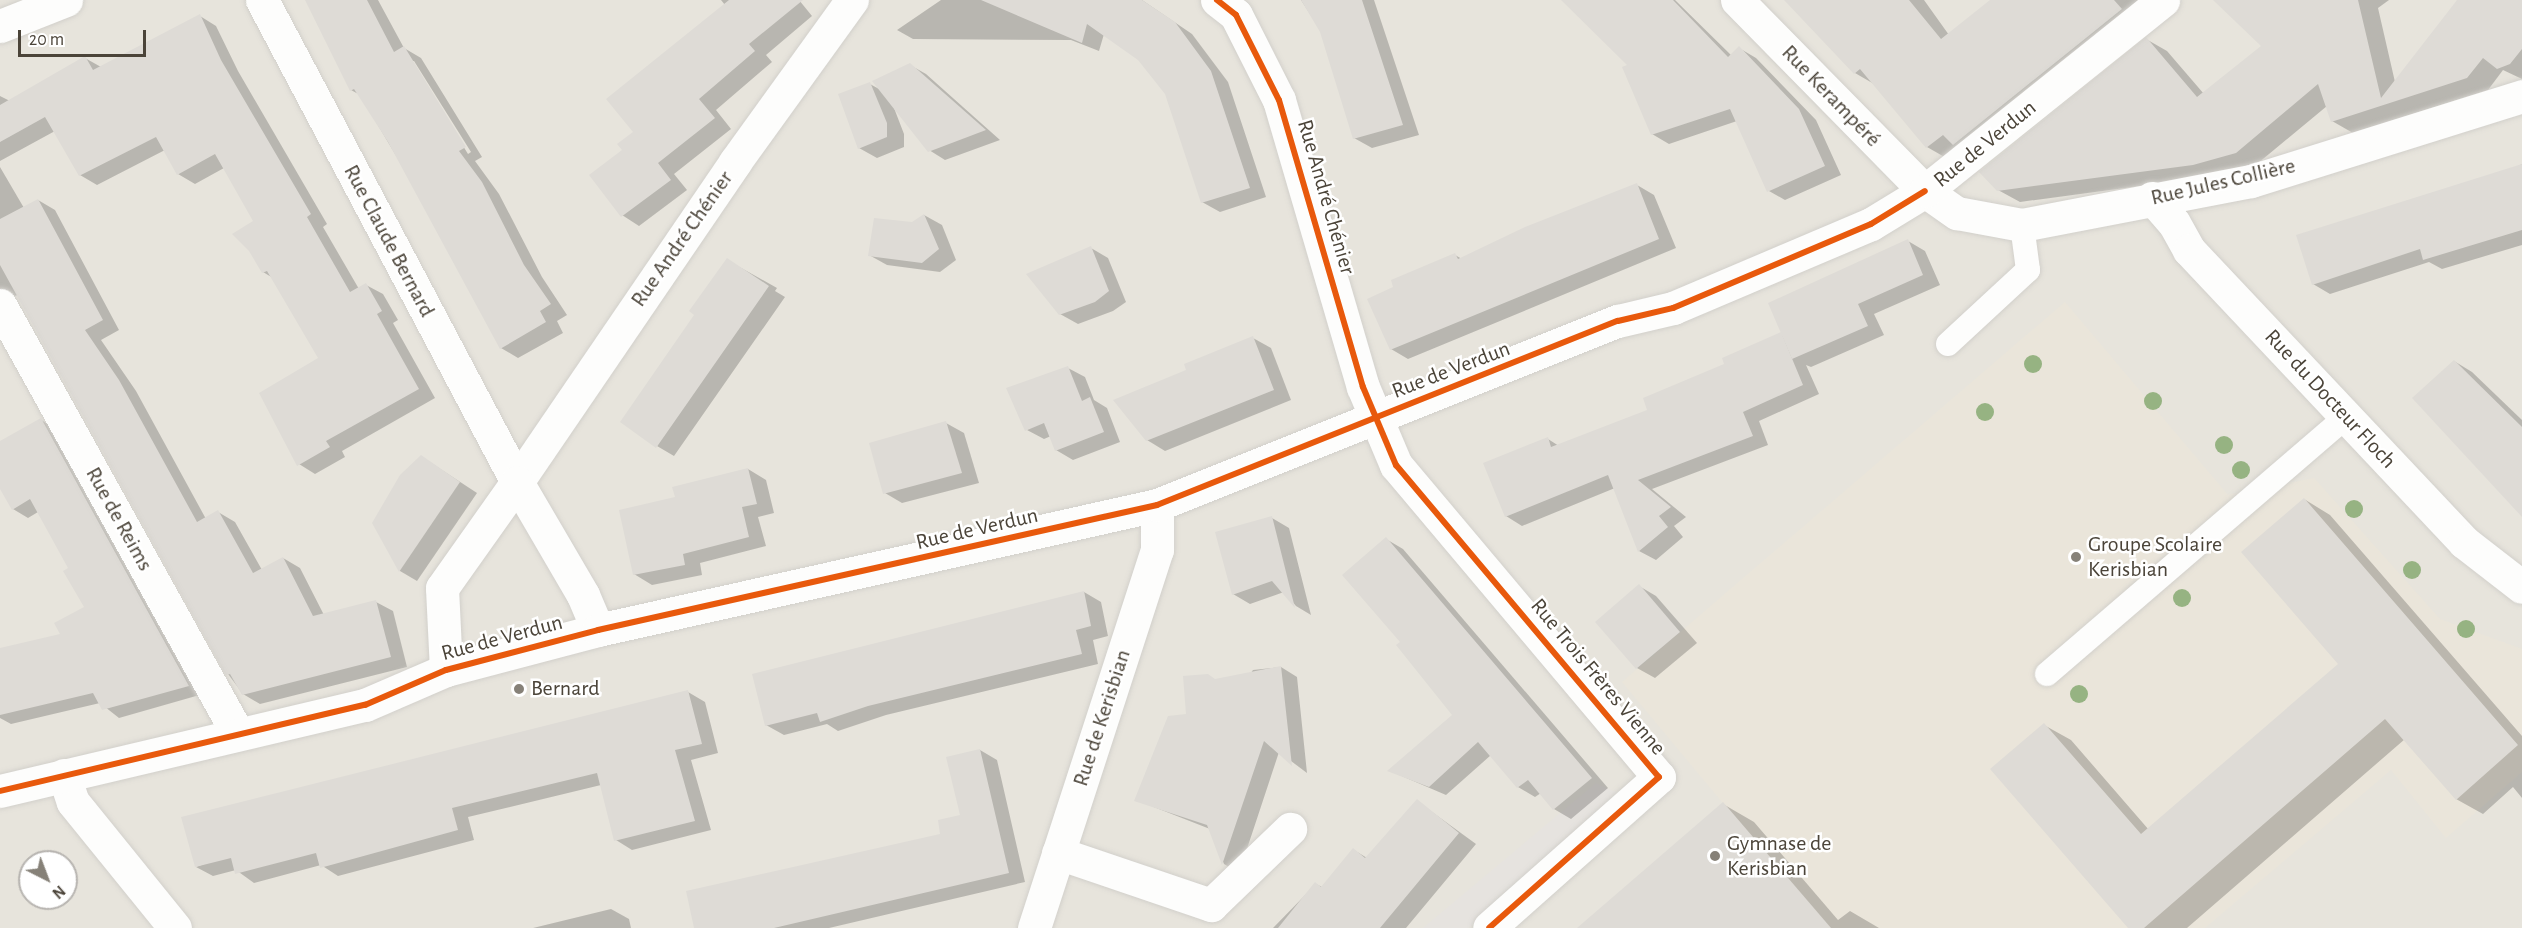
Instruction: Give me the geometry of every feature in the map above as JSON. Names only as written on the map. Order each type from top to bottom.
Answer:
[{"type":"street","points":[[0,26],[66,0]]},
{"type":"street","name":"Rue Claude Bernard","points":[[262,0],[517,482],[583,595],[598,630]]},
{"type":"street","name":"Rue André Chénier","points":[[446,670],[442,588],[735,162],[852,0]]},
{"type":"street","name":"Rue André Chénier","points":[[1217,0],[1236,15],[1279,100],[1363,387],[1376,418]]},
{"type":"street","name":"Rue Kerampéré","points":[[1737,0],[1925,191]]},
{"type":"street","name":"Rue de Verdun","points":[[0,791],[365,705],[446,670],[598,630],[1157,505],[1617,321],[1673,308],[1871,224],[1925,191],[2163,0]]},
{"type":"street","name":"Rue Jules Collière","points":[[1925,191],[1957,213],[2022,225],[2152,198],[2251,181],[2522,96]]},
{"type":"street","name":"Rue du Docteur Floch","points":[[2152,198],[2174,223],[2189,250],[2464,542],[2522,587]]},
{"type":"street","name":"Rue de Reims","points":[[0,305],[237,734]]},
{"type":"street","name":"Rue Trois Frères Vienne","points":[[1376,418],[1396,465],[1659,777],[1489,928]]},
{"type":"street","name":"Rue de Kerisbian","points":[[1034,928],[1157,550],[1157,505]]},
{"type":"street","points":[[64,775],[73,802],[175,928]]},
{"type":"street","points":[[1058,853],[1212,904],[1290,829]]},
{"type":"lane","points":[[1948,344],[2028,270],[2022,225]]},
{"type":"lane","points":[[2047,674],[2346,417]]},
{"type":"shaded area","points":[[0,0],[2522,0],[2522,928],[0,928]]},
{"type":"shaded area","name":"Groupe Scolaire Kerisbian","points":[[2065,302],[2228,495],[2314,478],[2440,619],[2522,649],[2522,772],[2446,838],[2391,770],[2205,928],[1827,928],[1622,682]]},
{"type":"shaded area","points":[[1596,783],[1623,795],[1469,928],[1423,928]]},
{"type":"building","points":[[305,0],[367,0],[394,52],[404,46],[466,147],[459,151],[482,182],[524,265],[551,304],[540,311],[546,322],[500,349],[388,142],[354,89],[350,91]]},
{"type":"building","points":[[729,0],[803,0],[749,44],[755,51],[699,99],[715,118],[658,163],[671,180],[621,217],[589,175],[622,150],[617,144],[633,132],[606,99]]},
{"type":"building","points":[[981,0],[1142,0],[1175,22],[1211,71],[1250,188],[1201,203],[1165,94],[1138,60],[1087,24],[1082,43]]},
{"type":"building","points":[[1301,0],[1362,0],[1403,125],[1353,139],[1320,32]]},
{"type":"building","points":[[1561,0],[1673,0],[1728,57],[1739,46],[1799,109],[1825,166],[1767,192],[1730,109],[1651,135],[1622,67],[1627,65]]},
{"type":"building","points":[[1784,0],[1909,0],[1941,39],[1990,0],[2114,0],[2122,9],[1953,145],[1943,135],[1926,148],[1860,69],[1854,74]]},
{"type":"building","points":[[2213,0],[2358,0],[2381,98],[2457,0],[2522,0],[2522,49],[2510,64],[2497,69],[2483,58],[2467,78],[2331,122],[2318,84],[2236,153],[2193,165],[1997,191],[1979,172],[2146,37],[2197,97],[2261,46]]},
{"type":"building","points":[[200,14],[221,60],[311,214],[307,217],[350,292],[366,283],[382,311],[377,314],[419,389],[326,441],[330,447],[297,466],[259,393],[318,358],[267,271],[262,273],[249,251],[232,234],[253,221],[215,154],[177,175],[156,137],[79,176],[45,117],[0,142],[0,105],[85,56],[93,70]]},
{"type":"building","points":[[910,63],[986,130],[928,152],[872,81]]},
{"type":"building","points":[[870,82],[887,123],[887,137],[858,149],[838,94]]},
{"type":"building","points":[[2522,164],[2522,230],[2423,260],[2420,249],[2312,285],[2296,235]]},
{"type":"building","points":[[1637,183],[1659,239],[1390,350],[1367,299],[1393,287],[1391,280],[1455,253],[1458,259],[1525,227]]},
{"type":"building","points":[[38,199],[103,320],[85,330],[119,380],[197,522],[218,510],[253,573],[283,557],[313,616],[376,600],[391,657],[242,695],[230,674],[226,675],[0,265],[0,219]]},
{"type":"building","points":[[924,214],[939,249],[922,263],[868,256],[874,218],[912,222]]},
{"type":"building","points":[[1908,239],[1923,275],[1858,304],[1868,326],[1792,359],[1768,303]]},
{"type":"building","points":[[1091,246],[1109,291],[1095,302],[1059,315],[1026,274]]},
{"type":"building","points":[[727,258],[769,286],[656,448],[620,422],[694,315],[689,311]]},
{"type":"building","points":[[1781,332],[1803,385],[1743,412],[1753,436],[1638,480],[1671,507],[1659,516],[1668,527],[1638,552],[1608,475],[1505,517],[1483,463],[1548,437],[1551,447],[1647,410],[1643,398],[1724,364],[1722,358]]},
{"type":"building","points":[[1253,336],[1274,390],[1146,441],[1113,400],[1186,370],[1184,364]]},
{"type":"building","points":[[2454,360],[2522,427],[2522,517],[2412,398]]},
{"type":"building","points":[[1068,366],[1082,401],[1090,397],[1104,432],[1055,451],[1044,423],[1025,431],[1006,388]]},
{"type":"building","points":[[41,418],[189,686],[102,710],[93,693],[0,715],[0,648],[60,634],[54,623],[84,607],[63,571],[68,568],[30,499],[12,510],[0,489],[0,441]]},
{"type":"building","points":[[946,421],[962,473],[883,494],[869,443]]},
{"type":"building","points":[[421,455],[460,482],[399,572],[372,523],[400,475]]},
{"type":"building","points":[[748,468],[757,504],[742,507],[749,537],[683,554],[685,565],[633,575],[619,510],[675,497],[672,487]]},
{"type":"building","points":[[2304,498],[2518,745],[2456,800],[2385,719],[2144,928],[2128,928],[1990,769],[2044,723],[2141,834],[2338,664],[2241,552]]},
{"type":"building","points":[[1272,516],[1295,608],[1272,581],[1232,595],[1215,532]]},
{"type":"building","points":[[1386,537],[1592,778],[1553,810],[1528,780],[1517,788],[1478,742],[1429,787],[1387,771],[1452,715],[1396,645],[1400,642],[1342,575]]},
{"type":"building","points":[[1639,584],[1680,632],[1636,669],[1595,622]]},
{"type":"building","points":[[1084,591],[1091,626],[1076,630],[1082,654],[868,706],[820,722],[817,713],[765,726],[752,674]]},
{"type":"building","points":[[1281,666],[1292,766],[1264,741],[1222,865],[1207,825],[1134,801],[1168,716],[1186,714],[1183,676],[1208,674],[1215,679]]},
{"type":"building","points":[[688,690],[702,744],[675,750],[695,821],[614,841],[597,773],[452,808],[458,830],[320,868],[316,853],[235,874],[231,858],[195,867],[181,817]]},
{"type":"building","points":[[980,749],[1009,873],[774,928],[694,928],[686,891],[940,834],[938,820],[960,815],[946,757]]},
{"type":"building","points":[[1417,799],[1459,833],[1380,928],[1278,928],[1315,882],[1321,887],[1353,848],[1365,858]]},
{"type":"building","name":"Gymnase de Kerisbian","points":[[1723,802],[1831,928],[1577,928]]},
{"type":"cycle path","points":[[1217,0],[1236,15],[1279,100],[1363,387],[1396,465],[1659,777],[1489,928]]},
{"type":"cycle path","points":[[0,791],[365,705],[446,670],[598,630],[1157,505],[1618,321],[1673,308],[1871,224],[1925,191]]},
{"type":"place","name":"Groupe Scolaire Kerisbian","points":[[2076,557]]},
{"type":"place","name":"Bernard","points":[[519,689]]},
{"type":"place","name":"Gymnase de Kerisbian","points":[[1715,856]]}]
